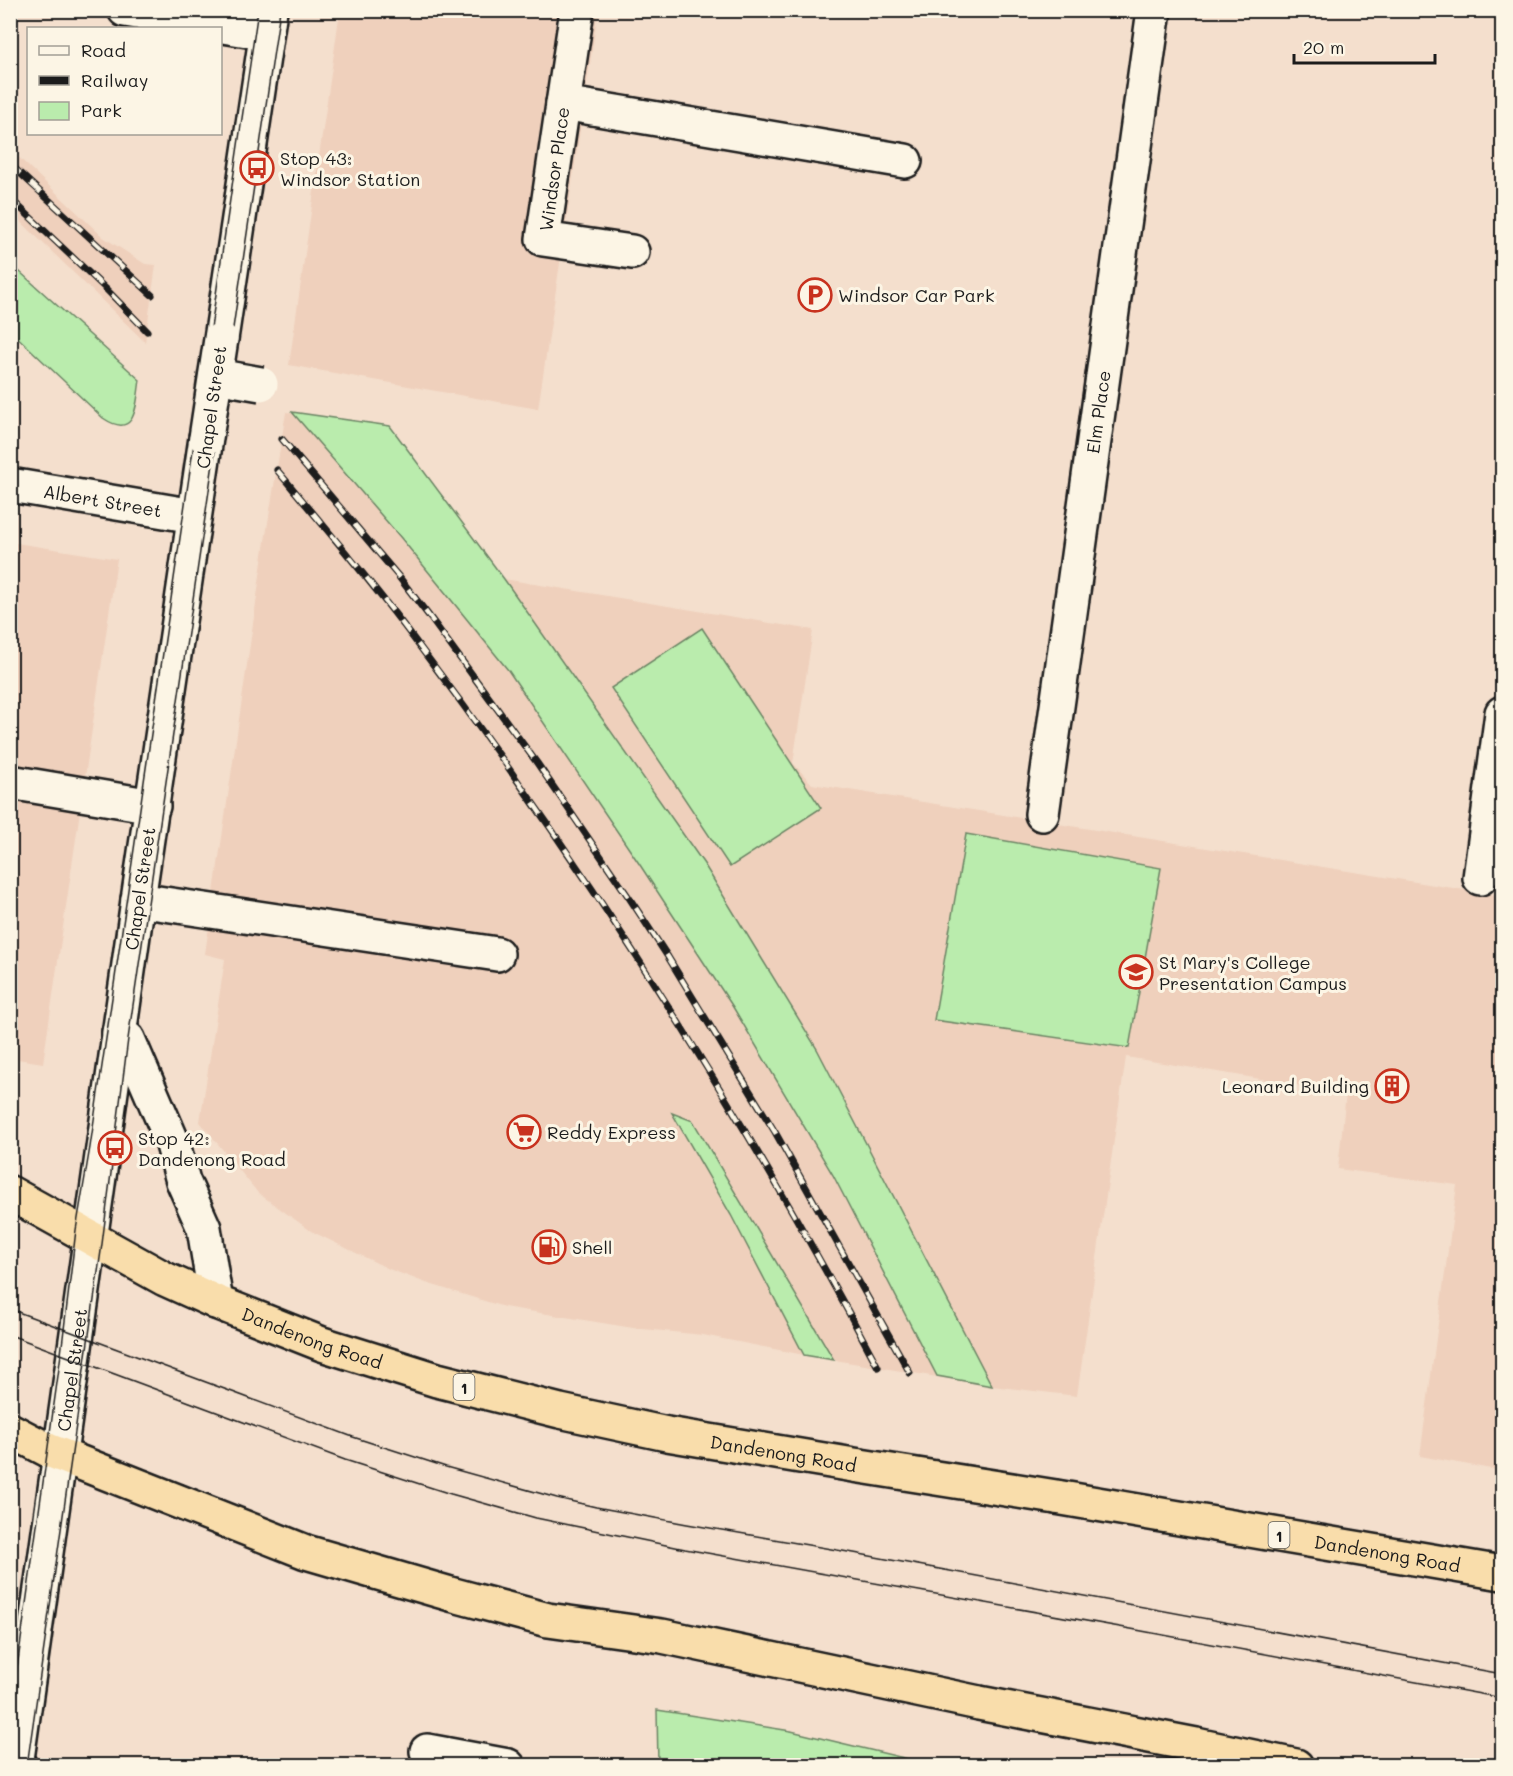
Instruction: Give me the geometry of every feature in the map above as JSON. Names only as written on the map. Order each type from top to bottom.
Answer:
[{"type":"highway","name":"1","points":[[10,1193],[91,1238]]},
{"type":"highway","name":"Dandenong Road","points":[[91,1238],[165,1279],[322,1344],[437,1380],[560,1411],[667,1434],[1503,1573]]},
{"type":"highway","points":[[10,1430],[59,1454],[306,1552],[548,1620],[662,1636],[979,1703],[1296,1766]]},
{"type":"street","points":[[124,10],[268,22]]},
{"type":"street","name":"Windsor Place","points":[[577,10],[543,239],[632,252]]},
{"type":"street","name":"Elm Place","points":[[1042,813],[1154,10]]},
{"type":"street","name":"Chapel Street","points":[[16,1766],[138,900],[268,22]]},
{"type":"street","points":[[563,103],[906,161]]},
{"type":"street","points":[[216,376],[261,384]]},
{"type":"street","name":"Albert Street","points":[[10,485],[195,516]]},
{"type":"street","points":[[1480,878],[1503,713]]},
{"type":"street","points":[[10,782],[153,806]]},
{"type":"street","points":[[138,900],[497,954]]},
{"type":"street","points":[[120,1032],[128,1040],[172,1141],[183,1181],[204,1228],[216,1302]]},
{"type":"street","points":[[427,1751],[508,1766]]},
{"type":"shaded area","points":[[340,11],[598,11],[538,409],[289,365]]},
{"type":"shaded area","points":[[10,149],[103,237],[145,264],[156,265],[145,342],[11,212]]},
{"type":"shaded area","points":[[286,412],[390,426],[504,579],[813,630],[793,763],[812,784],[1502,896],[1502,1471],[1420,1456],[1457,1185],[1338,1169],[1346,1093],[1126,1057],[1077,1396],[992,1386],[804,1355],[703,1335],[633,1328],[504,1307],[389,1269],[311,1231],[258,1193],[200,1122],[225,959],[205,954]]},
{"type":"shaded area","points":[[10,542],[117,559],[43,1063],[11,1058]]},
{"type":"green space","points":[[10,263],[140,380],[136,409],[129,422],[123,425],[114,424],[103,418],[11,331]]},
{"type":"green space","points":[[292,412],[390,426],[504,579],[704,864],[817,1049],[992,1386],[937,1376],[833,1175],[733,1007],[640,865],[508,670],[401,538]]},
{"type":"green space","points":[[702,628],[821,808],[730,867],[611,688]]},
{"type":"green space","points":[[966,834],[1161,868],[1129,1048],[934,1020]]},
{"type":"green space","points":[[672,1113],[693,1121],[834,1360],[804,1355],[731,1215]]},
{"type":"green space","points":[[657,1710],[791,1731],[933,1765],[658,1765]]},
{"type":"tram line","points":[[10,1718],[76,1230],[258,10]]},
{"type":"tram line","points":[[27,1766],[102,1244],[128,1039],[280,10]]},
{"type":"tram line","points":[[10,1309],[353,1437],[446,1467],[557,1498],[1502,1674]]},
{"type":"tram line","points":[[10,1335],[345,1460],[536,1518],[685,1549],[1502,1698]]},
{"type":"railway","points":[[10,164],[152,295]]},
{"type":"railway","points":[[10,198],[147,331]]},
{"type":"railway","points":[[282,439],[399,577],[429,616],[537,763],[628,896],[775,1132],[910,1373]]},
{"type":"railway","points":[[277,470],[414,639],[541,814],[602,903],[661,994],[773,1178],[878,1367]]},
{"type":"place","name":"Stop 43: Windsor Station","points":[[257,168]]},
{"type":"place","name":"Windsor Car Park","points":[[815,295]]},
{"type":"place","name":"St Mary's College Presentation Campus","points":[[1136,972]]},
{"type":"place","name":"Leonard Building","points":[[1392,1086]]},
{"type":"place","name":"Reddy Express","points":[[524,1132]]},
{"type":"place","name":"Stop 42: Dandenong Road","points":[[115,1148]]},
{"type":"place","name":"Shell","points":[[549,1247]]}]
